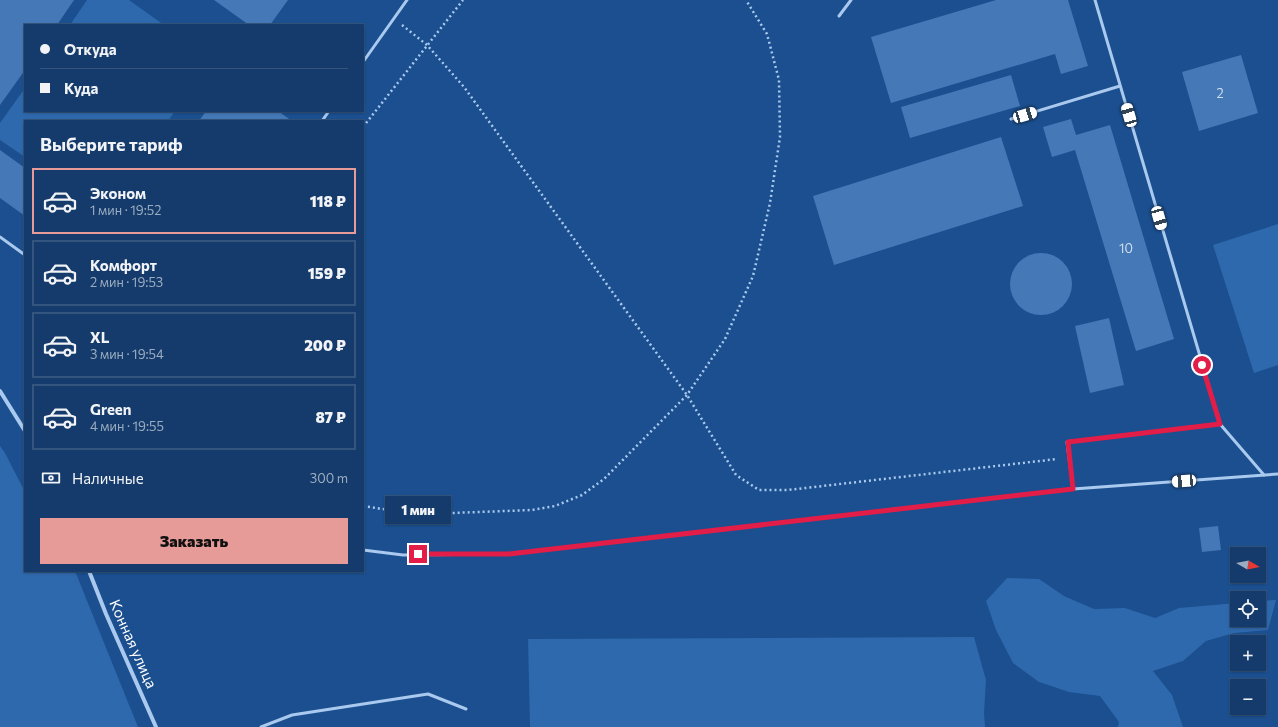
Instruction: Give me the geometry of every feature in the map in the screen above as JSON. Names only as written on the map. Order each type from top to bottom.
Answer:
[{"type":"street","points":[[0,391],[24,429]]},
{"type":"street","name":"Конная улица","points":[[89,572],[106,614],[156,727]]},
{"type":"lane","points":[[839,16],[851,0]]},
{"type":"lane","points":[[1095,0],[1220,424],[1264,476]]},
{"type":"lane","points":[[364,61],[405,1]]},
{"type":"lane","points":[[1011,119],[1120,86]]},
{"type":"lane","points":[[0,237],[24,254]]},
{"type":"lane","points":[[1073,489],[1068,442],[1220,424]]},
{"type":"lane","points":[[364,550],[403,555],[509,554],[1073,489],[1278,474]]},
{"type":"lane","points":[[261,727],[292,715],[428,694],[466,709]]},
{"type":"path","points":[[364,126],[464,0]]},
{"type":"path","points":[[364,506],[382,509],[452,513],[532,510],[556,506],[582,495],[604,479],[687,396],[725,338],[753,276],[770,203],[780,137],[779,80],[767,34],[746,0]]},
{"type":"path","points":[[394,19],[428,46],[464,87],[687,396],[736,474],[759,490],[788,490],[1069,457]]},
{"type":"shaded area","points":[[87,0],[129,0],[163,24],[71,24]]},
{"type":"shaded area","points":[[24,89],[24,112],[174,112],[169,120],[24,120],[24,156],[0,140],[0,123]]},
{"type":"shaded area","points":[[1278,224],[1278,365],[1254,373],[1213,245]]},
{"type":"shaded area","points":[[0,446],[24,490],[24,572],[75,572],[138,727],[0,727]]},
{"type":"shaded area","points":[[1007,578],[1039,579],[1064,596],[1094,609],[1125,608],[1155,618],[1179,608],[1230,604],[1230,627],[1266,627],[1266,601],[1276,600],[1268,630],[1234,633],[1206,641],[1183,661],[1153,671],[1172,695],[1183,727],[1118,727],[1119,722],[1100,696],[1069,692],[1039,682],[1013,663],[996,630],[986,601]]},
{"type":"shaded area","points":[[974,637],[986,680],[984,713],[985,727],[530,727],[528,639]]},
{"type":"building","points":[[0,0],[74,0],[58,24],[24,24],[24,71],[0,105]]},
{"type":"building","points":[[214,0],[288,0],[271,24],[248,24]]},
{"type":"building","points":[[996,0],[1068,0],[1088,66],[1061,74],[1055,54],[891,103],[871,37]]},
{"type":"building","points":[[1241,55],[1258,113],[1199,131],[1182,72]]},
{"type":"building","points":[[1011,75],[1020,106],[910,138],[901,107]]},
{"type":"building","points":[[205,112],[279,112],[291,120],[200,120]]},
{"type":"building","points":[[1071,119],[1076,135],[1110,125],[1174,339],[1136,351],[1075,150],[1052,157],[1043,127]]},
{"type":"building","points":[[1001,137],[1023,206],[834,265],[813,196]]},
{"type":"building","points":[[0,150],[24,167],[24,215],[0,198]]},
{"type":"building","points":[[1041,253],[1053,255],[1063,262],[1070,272],[1072,284],[1070,296],[1063,306],[1053,313],[1041,315],[1029,313],[1019,306],[1012,296],[1010,284],[1012,272],[1019,262],[1029,255]]},
{"type":"building","points":[[1109,318],[1124,385],[1090,393],[1075,326]]},
{"type":"building","points":[[1218,526],[1221,550],[1202,552],[1199,528]]},
{"type":"route","points":[[418,554],[509,554],[1073,489],[1068,442],[1220,424],[1202,365]]}]
